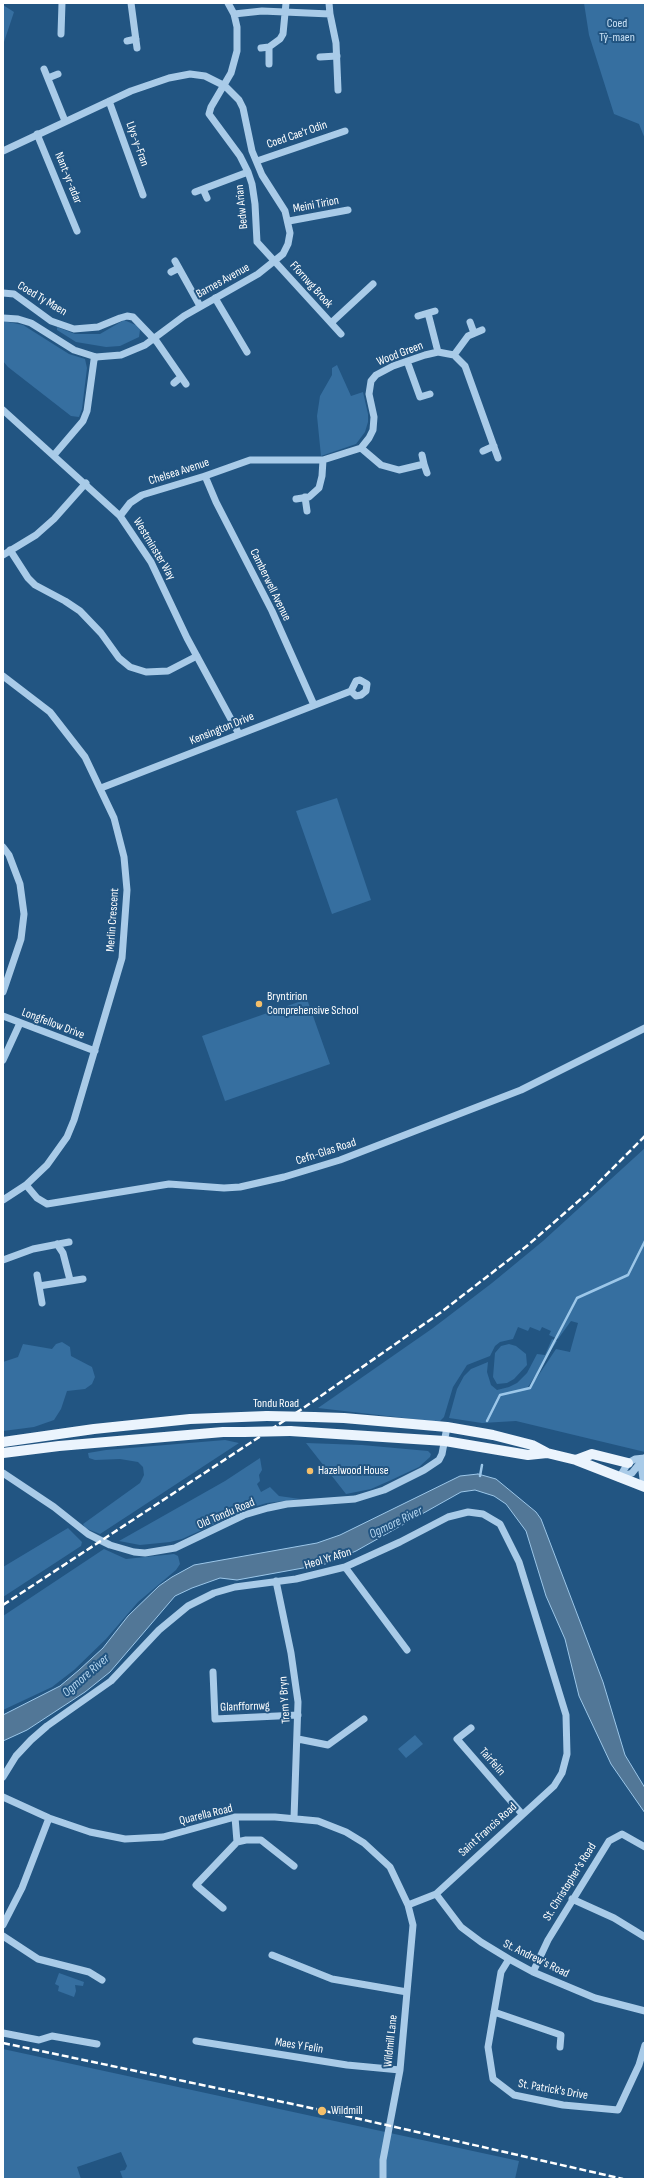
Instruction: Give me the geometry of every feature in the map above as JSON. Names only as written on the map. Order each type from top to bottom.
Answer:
[{"type":"main road","name":"Tondu Road","points":[[3,1442],[94,1429],[190,1419],[266,1416],[314,1417],[344,1418],[447,1427],[532,1444],[547,1454]]},
{"type":"main road","name":"Tondu Road","points":[[3,1453],[75,1444],[223,1432],[290,1431],[444,1441],[528,1455],[547,1454],[576,1460],[644,1486]]},
{"type":"main road","points":[[576,1460],[592,1454],[628,1463]]},
{"type":"street","points":[[61,34],[62,3]]},
{"type":"street","points":[[131,3],[137,48]]},
{"type":"street","points":[[224,86],[235,64],[237,51],[237,33],[234,14],[228,3]]},
{"type":"street","points":[[260,48],[269,47],[280,39],[283,34],[286,3]]},
{"type":"street","points":[[329,3],[337,56],[338,90]]},
{"type":"street","points":[[234,14],[262,11],[330,14]]},
{"type":"street","points":[[127,41],[136,39]]},
{"type":"street","points":[[269,47],[270,64]]},
{"type":"street","points":[[320,57],[337,56]]},
{"type":"street","points":[[44,69],[65,121]]},
{"type":"street","points":[[48,78],[58,74]]},
{"type":"street","points":[[4,148],[152,83],[190,74],[206,76],[224,86],[236,96],[243,108],[250,143],[256,161],[289,222]]},
{"type":"street","name":"Bedw Arian","points":[[224,86],[211,107],[209,114],[240,156],[248,172],[252,184],[255,204],[257,242],[275,262]]},
{"type":"street","name":"Llys-y-Fran","points":[[109,101],[144,195]]},
{"type":"street","name":"Coed Cae'r Odin","points":[[256,161],[345,131]]},
{"type":"street","name":"Nant-yr-adar","points":[[37,134],[78,231]]},
{"type":"street","points":[[195,192],[248,172]]},
{"type":"street","points":[[203,189],[207,198]]},
{"type":"street","name":"Meini Tirion","points":[[289,222],[348,210]]},
{"type":"street","name":"Barnes Avenue","points":[[3,318],[18,319],[31,323],[74,350],[96,357],[109,357],[134,351],[200,306],[258,274],[275,262],[283,254],[288,244],[290,233],[289,222]]},
{"type":"street","points":[[175,261],[200,306]]},
{"type":"street","name":"Ffornwg Brook","points":[[275,262],[340,334]]},
{"type":"street","points":[[171,272],[179,268]]},
{"type":"street","name":"Ffornwg Brook","points":[[331,323],[373,284]]},
{"type":"street","name":"Coed Ty Maen","points":[[3,293],[14,294],[51,320],[74,329],[86,330],[127,316],[132,317],[153,339]]},
{"type":"street","points":[[215,298],[247,352]]},
{"type":"street","points":[[418,316],[435,311]]},
{"type":"street","name":"Wood Green","points":[[428,313],[438,352]]},
{"type":"street","points":[[470,322],[474,333]]},
{"type":"street","points":[[482,330],[468,336],[454,355],[465,366],[498,458]]},
{"type":"street","points":[[153,339],[157,342],[184,380],[174,383]]},
{"type":"street","name":"Wood Green","points":[[361,448],[373,430],[374,417],[369,394],[371,381],[384,370],[407,361],[438,352],[454,355]]},
{"type":"street","points":[[54,455],[83,421],[88,411],[96,357]]},
{"type":"street","points":[[407,361],[420,397],[430,394]]},
{"type":"street","name":"Westminster Way","points":[[3,410],[120,516],[151,562],[197,656],[239,734]]},
{"type":"street","points":[[483,451],[494,446]]},
{"type":"street","points":[[296,499],[309,496],[319,488],[322,476],[323,460],[361,448],[377,462],[389,468],[408,469],[424,464]]},
{"type":"street","points":[[422,456],[427,473]]},
{"type":"street","name":"Chelsea Avenue","points":[[120,516],[130,503],[142,495],[205,476],[250,460],[323,460]]},
{"type":"street","name":"Camberwell Avenue","points":[[205,476],[216,502],[272,611],[314,705]]},
{"type":"street","points":[[3,555],[36,535],[54,519],[86,484]]},
{"type":"street","points":[[305,497],[307,511]]},
{"type":"street","points":[[10,550],[28,578],[35,585],[66,601],[80,611],[101,633],[119,658],[130,667],[146,672],[168,670],[197,656]]},
{"type":"street","name":"Merlin Crescent","points":[[3,676],[50,712],[85,757],[102,788],[114,818],[124,857],[127,890],[127,911],[122,958],[74,1120],[67,1137],[48,1165],[26,1185]]},
{"type":"street","name":"Kensington Drive","points":[[102,788],[351,691]]},
{"type":"street","points":[[3,847],[9,855],[20,884],[24,914],[21,939],[3,992]]},
{"type":"street","name":"Longfellow Drive","points":[[3,1016],[94,1051]]},
{"type":"street","points":[[3,1060],[20,1023]]},
{"type":"street","name":"Cefn-Glas Road","points":[[26,1185],[37,1198],[48,1204],[163,1185],[192,1184],[229,1188],[284,1177],[340,1160],[521,1090],[645,1028]]},
{"type":"street","points":[[3,1200],[26,1185]]},
{"type":"street","points":[[3,1260],[33,1249],[69,1242]]},
{"type":"street","points":[[57,1244],[62,1253],[70,1280]]},
{"type":"street","points":[[37,1275],[42,1303]]},
{"type":"street","points":[[39,1286],[83,1279]]},
{"type":"street","name":"Old Tondu Road","points":[[3,1473],[54,1507],[88,1534],[116,1547],[134,1552],[146,1553],[175,1548],[244,1515],[268,1508],[303,1503],[355,1499],[373,1494],[408,1478],[435,1463],[442,1456],[447,1427]]},
{"type":"street","points":[[620,1478],[628,1463],[635,1459],[643,1460]]},
{"type":"street","points":[[620,1478],[632,1473],[643,1460]]},
{"type":"street","points":[[643,1460],[644,1486]]},
{"type":"street","name":"Heol Yr Afon","points":[[3,1777],[16,1756],[31,1740],[47,1726],[111,1681],[159,1630],[188,1606],[214,1593],[235,1587],[276,1581],[296,1580],[345,1567],[460,1513],[468,1512],[483,1514],[496,1520],[505,1533],[519,1562],[566,1715],[567,1754]]},
{"type":"street","points":[[345,1567],[407,1650]]},
{"type":"street","name":"Trem Y Bryn","points":[[276,1581],[291,1653],[298,1702],[298,1739],[294,1818]]},
{"type":"street","name":"Glanffornwg","points":[[213,1672],[215,1719],[298,1716]]},
{"type":"street","points":[[298,1739],[328,1745],[364,1719]]},
{"type":"street","name":"Tairfelin","points":[[471,1728],[457,1739],[522,1814]]},
{"type":"street","name":"Saint Francis Road","points":[[408,1906],[436,1894],[554,1786],[562,1773],[567,1754]]},
{"type":"street","name":"Quarella Road","points":[[3,1797],[49,1818],[90,1832],[125,1839],[163,1837],[235,1817],[294,1818],[318,1821],[346,1832],[364,1843],[390,1867],[408,1906]]},
{"type":"street","points":[[235,1817],[237,1842]]},
{"type":"street","points":[[3,1925],[22,1888],[49,1818]]},
{"type":"street","name":"St. Christopher's Road","points":[[533,1972],[548,1940],[609,1841],[622,1834],[645,1847]]},
{"type":"street","points":[[223,1908],[196,1885],[237,1842],[246,1840],[261,1840],[294,1866]]},
{"type":"street","name":"St. Andrew's Road","points":[[436,1894],[461,1927],[509,1959],[533,1972],[595,1998],[635,2010],[645,2011]]},
{"type":"street","points":[[572,1899],[614,1918],[645,1937]]},
{"type":"street","name":"Wildmill Lane","points":[[382,2179],[383,2160],[400,2070],[413,1925],[408,1906]]},
{"type":"street","points":[[3,1936],[38,1960],[89,1972],[102,1980]]},
{"type":"street","points":[[272,1955],[284,1958],[332,1979],[407,1992]]},
{"type":"street","name":"St. Patrick's Drive","points":[[509,1959],[501,1972],[488,2047],[493,2079],[514,2096],[563,2105],[618,2110],[642,2067],[645,2045]]},
{"type":"street","points":[[494,2012],[561,2035],[560,2047]]},
{"type":"street","points":[[3,2033],[39,2040],[52,2036],[97,2044]]},
{"type":"street","name":"Maes Y Felin","points":[[196,2041],[347,2065],[400,2070]]},
{"type":"green space","name":"Coed Tŷ-maen","points":[[584,3],[645,3],[645,139],[639,124],[614,114],[589,35]]},
{"type":"green space","points":[[3,5],[14,12],[4,42],[3,42]]},
{"type":"green space","points":[[124,320],[138,326],[140,330],[139,337],[120,346],[106,347],[76,342],[57,330],[57,327],[75,334],[100,334]]},
{"type":"green space","points":[[3,321],[23,325],[69,354],[85,359],[87,368],[82,409],[79,417],[71,416],[8,367],[3,361]]},
{"type":"green space","points":[[337,365],[351,396],[363,392],[368,414],[368,422],[365,432],[356,444],[321,456],[317,416],[320,396],[332,375],[332,368]]},
{"type":"green space","points":[[337,798],[371,900],[332,914],[296,811]]},
{"type":"green space","points":[[307,999],[330,1064],[225,1101],[202,1036]]},
{"type":"green space","points":[[645,1148],[645,1452],[516,1421],[482,1423],[449,1418],[457,1389],[464,1376],[471,1369],[488,1362],[487,1372],[491,1385],[497,1390],[509,1387],[517,1383],[527,1373],[537,1354],[545,1355],[552,1339],[557,1341],[528,1387],[530,1388],[556,1349],[570,1352],[578,1323],[571,1321],[558,1339],[549,1335],[551,1331],[542,1327],[540,1331],[530,1327],[528,1331],[518,1327],[513,1339],[500,1342],[495,1346],[490,1356],[467,1365],[453,1387],[444,1417],[439,1422],[318,1408],[433,1328],[492,1283],[543,1241]]},
{"type":"green space","points":[[62,1342],[70,1347],[71,1356],[92,1367],[95,1377],[92,1384],[85,1389],[67,1391],[61,1409],[54,1420],[34,1427],[3,1431],[3,1362],[18,1357],[23,1344],[52,1349],[56,1344]]},
{"type":"green space","points":[[509,1344],[516,1346],[526,1354],[527,1365],[514,1379],[507,1383],[497,1384],[493,1377],[495,1353],[501,1346]]},
{"type":"green space","points":[[225,1440],[239,1443],[100,1534],[85,1528],[83,1524],[140,1483],[144,1475],[143,1467],[138,1462],[120,1459],[95,1460],[89,1458],[88,1453],[106,1450]]},
{"type":"green space","points":[[306,1443],[362,1445],[428,1451],[431,1454],[430,1457],[419,1467],[371,1489],[346,1494]]},
{"type":"green space","points":[[260,1458],[262,1470],[259,1475],[260,1481],[257,1484],[261,1492],[270,1487],[279,1496],[300,1499],[267,1503],[250,1508],[182,1539],[170,1542],[140,1545],[119,1541],[225,1481]]},
{"type":"green space","points":[[68,1528],[82,1542],[81,1546],[3,1597],[3,1567]]},
{"type":"green space","points":[[104,1549],[126,1559],[174,1554],[178,1556],[180,1564],[176,1570],[138,1602],[106,1639],[74,1670],[52,1687],[3,1710],[3,1616]]},
{"type":"green space","points":[[415,1735],[423,1744],[406,1758],[398,1749]]},
{"type":"green space","points":[[59,1973],[84,1982],[83,1986],[75,1985],[76,1991],[74,1997],[58,1991],[59,1986],[55,1984]]},
{"type":"green space","points":[[3,2049],[519,2161],[515,2179],[123,2179],[120,2171],[125,2170],[127,2166],[121,2152],[77,2167],[81,2179],[3,2179]]},
{"type":"water","name":"Ogmore River","points":[[478,1474],[496,1479],[536,1512],[541,1519],[603,1682],[625,1755],[645,1788],[645,1813],[611,1764],[579,1696],[565,1639],[546,1596],[526,1531],[506,1504],[494,1496],[475,1490],[461,1492],[356,1551],[325,1564],[237,1580],[220,1578],[175,1596],[110,1672],[85,1692],[27,1730],[3,1741],[3,1715],[60,1686],[103,1648],[128,1616],[159,1586],[172,1577],[194,1565],[317,1543],[340,1535],[460,1476]]},
{"type":"waterway","points":[[487,1421],[500,1395],[530,1388],[577,1298],[628,1275],[645,1241]]},
{"type":"waterway","points":[[480,1476],[482,1465]]},
{"type":"railway","points":[[3,1605],[302,1409],[440,1313],[528,1245],[590,1191],[645,1136]]},
{"type":"railway","points":[[3,2043],[316,2109],[623,2179]]},
{"type":"place","name":"Bryntirion Comprehensive School","points":[[259,1004]]},
{"type":"place","name":"Hazelwood House","points":[[310,1471]]},
{"type":"place","name":"Wildmill","points":[[322,2111]]}]
